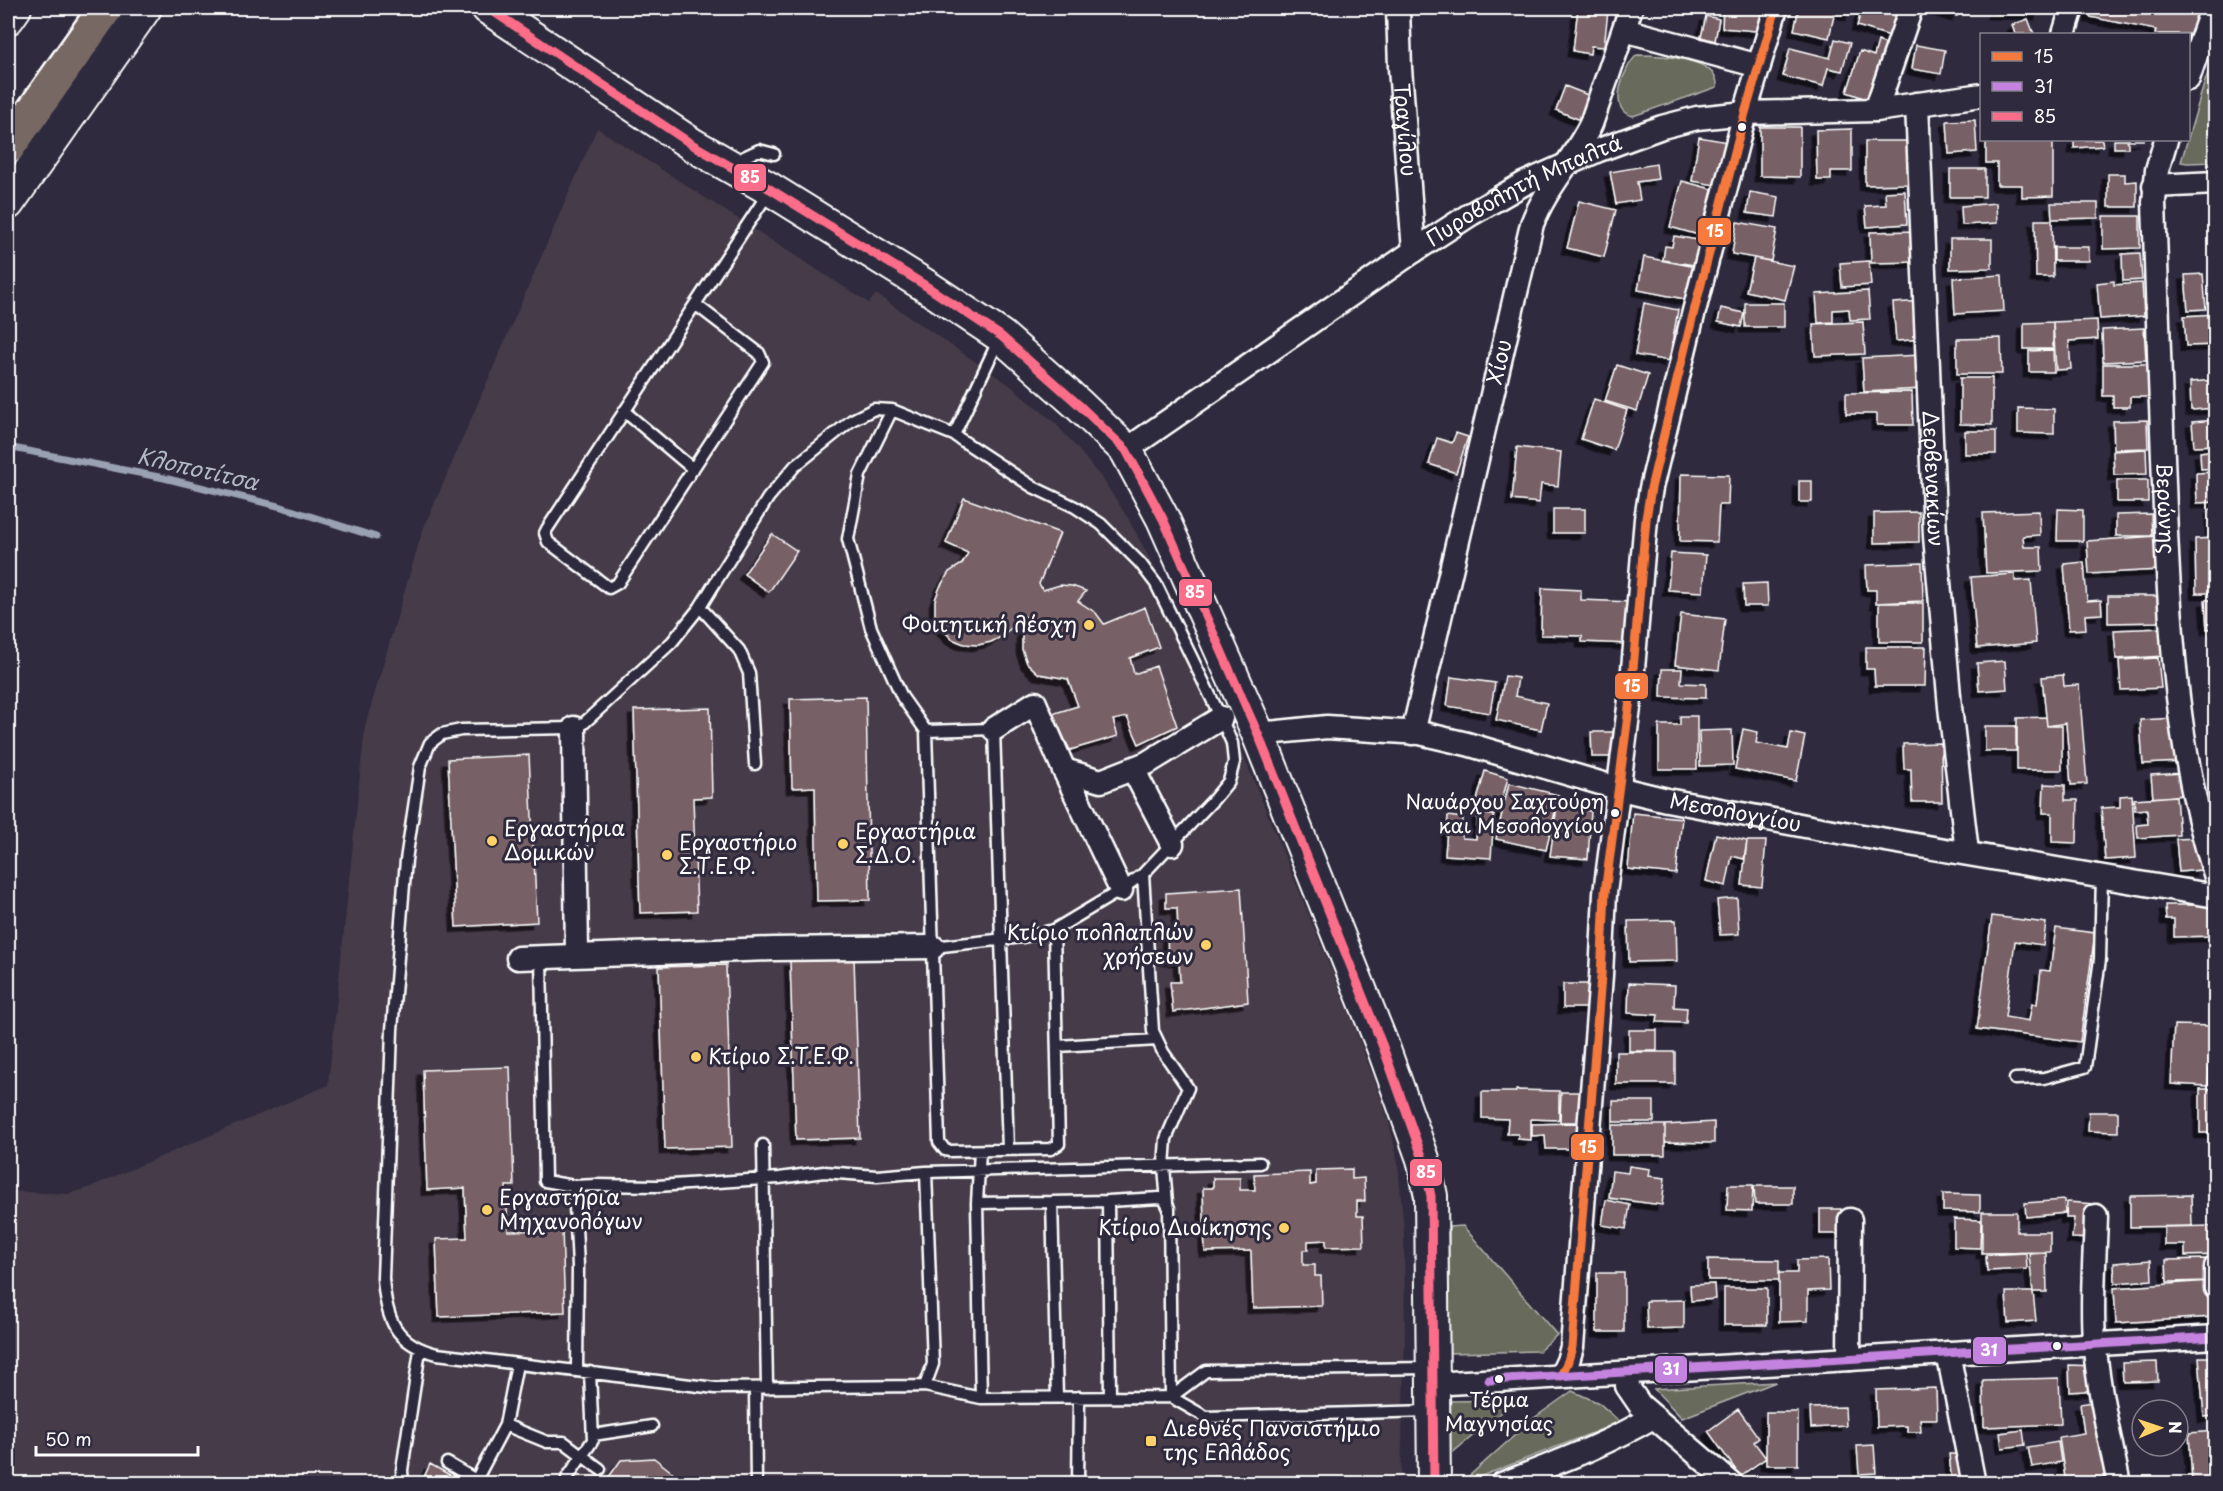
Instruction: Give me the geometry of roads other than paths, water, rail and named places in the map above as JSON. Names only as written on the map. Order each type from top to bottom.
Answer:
[{"type":"main road","points":[[8,147],[106,8]]},
{"type":"street","points":[[8,18],[15,8]]},
{"type":"street","points":[[8,203],[145,8]]},
{"type":"street","points":[[488,8],[693,145],[770,189],[923,284],[1000,336],[1079,405],[1126,450],[1163,519],[1258,734],[1383,1047],[1423,1159],[1431,1196],[1434,1484]]},
{"type":"street","name":"Τραγίλου","points":[[1398,8],[1401,90],[1414,251]]},
{"type":"street","name":"Χίου","points":[[1413,733],[1525,248],[1539,206],[1591,124],[1631,8]]},
{"type":"street","points":[[1561,1376],[1572,1347],[1601,976],[1605,893],[1631,692],[1646,519],[1651,488],[1690,327],[1745,113],[1776,8]]},
{"type":"street","points":[[1876,110],[1911,8]]},
{"type":"street","points":[[2064,33],[2072,8]]},
{"type":"street","points":[[2190,73],[2212,8]]},
{"type":"street","points":[[1624,30],[1759,66]]},
{"type":"street","name":"Πυροβολητή Μπαλτά","points":[[1126,450],[1414,251],[1498,198],[1567,163],[1662,126],[1697,118],[1745,113],[1876,110],[1980,95]]},
{"type":"street","name":"Δερβενακίων","points":[[1917,105],[1935,536],[1950,707],[1967,852]]},
{"type":"street","name":"Βερώνης","points":[[2166,141],[2154,186],[2172,642],[2192,780],[2201,826],[2216,876]]},
{"type":"street","points":[[2154,186],[2216,183]]},
{"type":"street","points":[[994,729],[1035,703],[1121,890]]},
{"type":"street","points":[[1064,770],[1101,781],[1147,763],[1221,718]]},
{"type":"street","name":"Μεσολογγίου","points":[[1258,734],[1286,729],[1327,727],[1413,733],[1467,744],[1617,788],[1730,812],[2216,896]]},
{"type":"street","points":[[574,728],[577,956]]},
{"type":"street","points":[[1133,769],[1172,844]]},
{"type":"street","points":[[518,957],[933,946]]},
{"type":"street","points":[[2096,1216],[2093,1294],[2095,1344],[2099,1383],[2119,1484]]},
{"type":"street","points":[[1849,1359],[1850,1220]]},
{"type":"street","points":[[2216,1268],[2216,1288]]},
{"type":"street","points":[[1432,1388],[1629,1371],[2216,1337]]},
{"type":"street","points":[[1948,1353],[1974,1484]]},
{"type":"street","points":[[1629,1371],[1626,1382],[1629,1391],[1653,1416],[1732,1484]]},
{"type":"street","points":[[1502,1484],[1548,1475],[1653,1416]]},
{"type":"lane","points":[[735,169],[744,157],[759,150],[774,154]]},
{"type":"lane","points":[[695,304],[759,353],[763,362],[614,587],[604,586],[548,542],[545,534],[547,529],[770,189]]},
{"type":"lane","points":[[954,435],[1000,336]]},
{"type":"lane","points":[[933,946],[1023,937],[1054,930],[1121,890],[1143,874],[1229,781],[1234,762],[1232,743],[1156,584],[1140,563],[1101,524],[1075,507],[1033,487],[954,435],[892,410],[874,409],[852,420],[795,466],[768,498],[700,608],[672,642],[583,724],[574,728],[471,729],[442,734],[430,743],[420,767],[406,860],[392,1030],[383,1278],[386,1305],[397,1332],[408,1344],[437,1354],[715,1388],[925,1386],[981,1398],[1171,1397],[1206,1417],[1432,1388]]},
{"type":"lane","points":[[892,410],[860,475],[848,539],[871,628],[902,697],[926,731],[939,1142],[949,1151],[1051,1149],[1059,1144],[1054,930]]},
{"type":"lane","points":[[624,411],[693,469]]},
{"type":"lane","points":[[700,608],[739,650],[749,673],[755,764]]},
{"type":"lane","points":[[926,731],[994,729],[1008,1150]]},
{"type":"lane","points":[[1143,874],[1153,1031],[1163,1052],[1188,1088],[1166,1139],[1164,1166],[1167,1203],[1171,1397]]},
{"type":"lane","points":[[2014,1079],[2044,1078],[2085,1067],[2100,959],[2102,876]]},
{"type":"lane","points":[[541,957],[545,1181],[574,1186],[657,1186],[824,1172],[877,1176],[979,1170],[1260,1164]]},
{"type":"lane","points":[[1058,1046],[1157,1040]]},
{"type":"lane","points":[[764,1144],[767,1388]]},
{"type":"lane","points":[[980,1151],[977,1203],[981,1398]]},
{"type":"lane","points":[[925,1386],[933,1364],[926,1172]]},
{"type":"lane","points":[[574,1186],[578,1266],[577,1371]]},
{"type":"lane","points":[[977,1203],[1159,1198],[1167,1203]]},
{"type":"lane","points":[[1107,1201],[1110,1397]]},
{"type":"lane","points":[[1052,1202],[1057,1397]]},
{"type":"lane","points":[[403,1484],[402,1470],[420,1350]]},
{"type":"lane","points":[[447,1463],[476,1480],[505,1425],[517,1364]]},
{"type":"lane","points":[[1171,1397],[1206,1371],[1432,1388]]},
{"type":"lane","points":[[568,1484],[567,1478],[593,1440],[590,1372]]},
{"type":"lane","points":[[755,1388],[756,1484]]},
{"type":"lane","points":[[1078,1484],[1079,1397]]},
{"type":"lane","points":[[505,1425],[547,1442],[564,1442],[600,1469]]},
{"type":"lane","points":[[593,1435],[652,1426]]},
{"type":"waterway","name":"Κλοποτίτσα","points":[[8,447],[164,478],[282,507],[376,537]]},
{"type":"place","name":"Φοιτητική λέσχη","points":[[1089,625]]},
{"type":"place","name":"Ναυάρχου Σαχτούρη και Μεσολογγίου","points":[[1615,813]]},
{"type":"place","name":"Εργαστήρια Δομικών","points":[[492,841]]},
{"type":"place","name":"Εργαστήρια Σ.Δ.Ο.","points":[[843,844]]},
{"type":"place","name":"Εργαστήριο Σ.Τ.Ε.Φ.","points":[[667,855]]},
{"type":"place","name":"Κτίριο πολλαπλών χρήσεων","points":[[1206,945]]},
{"type":"place","name":"Κτίριο Σ.Τ.Ε.Φ.","points":[[696,1057]]},
{"type":"place","name":"Εργαστήρια Μηχανολόγων","points":[[487,1210]]},
{"type":"place","name":"Κτίριο Διοίκησης","points":[[1284,1228]]},
{"type":"place","name":"Τέρμα Μαγνησίας","points":[[1499,1379]]},
{"type":"place","name":"Διεθνές Πανσιστήμιο της Ελλάδος","points":[[1151,1441]]}]
